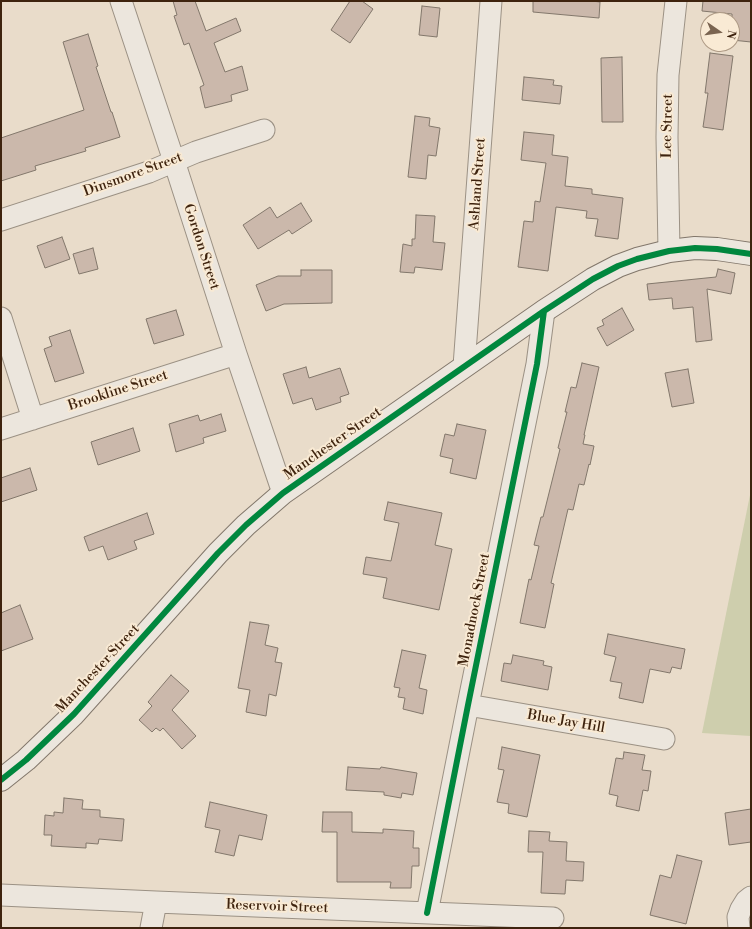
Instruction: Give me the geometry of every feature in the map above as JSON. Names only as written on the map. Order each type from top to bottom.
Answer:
[{"type":"street","name":"Gordon Street","points":[[121,1],[283,493]]},
{"type":"street","name":"Ashland Street","points":[[464,366],[491,1]]},
{"type":"street","name":"Lee Street","points":[[669,251],[667,137],[668,75],[676,1]]},
{"type":"street","name":"Dinsmore Street","points":[[1,220],[149,172],[196,152],[264,130]]},
{"type":"street","name":"Manchester Street","points":[[1,780],[26,760],[74,714],[246,525],[283,493],[464,366],[593,279],[618,266],[637,259],[669,251],[695,248],[717,249],[751,254]]},
{"type":"street","name":"Monadnock Street","points":[[427,913],[535,372],[544,311]]},
{"type":"street","points":[[1,318],[33,419]]},
{"type":"street","name":"Brookline Street","points":[[1,430],[236,354]]},
{"type":"street","name":"Blue Jay Hill","points":[[468,705],[664,739]]},
{"type":"street","name":"Reservoir Street","points":[[1,895],[553,918]]},
{"type":"street","points":[[739,928],[738,917],[741,909],[746,901],[751,897]]},
{"type":"street","points":[[151,928],[156,902]]},
{"type":"green space","points":[[751,490],[751,736],[702,733]]},
{"type":"building","points":[[173,1],[195,1],[206,31],[236,18],[241,31],[214,43],[225,72],[242,66],[248,90],[231,95],[232,101],[205,108],[200,87],[204,85],[189,43],[184,45],[174,16],[177,15]]},
{"type":"building","points":[[350,1],[362,1],[373,9],[350,43],[331,30]]},
{"type":"building","points":[[533,1],[600,2],[599,18],[533,12]]},
{"type":"building","points":[[703,1],[751,1],[751,42],[740,41],[740,12],[702,11]]},
{"type":"building","points":[[422,6],[440,8],[437,37],[419,35]]},
{"type":"building","points":[[88,34],[98,66],[96,67],[120,137],[85,148],[86,151],[35,166],[36,170],[1,181],[1,138],[84,110],[63,42]]},
{"type":"building","points":[[710,53],[733,56],[723,130],[703,127],[708,93],[705,93]]},
{"type":"building","points":[[622,57],[623,122],[602,122],[601,58]]},
{"type":"building","points":[[524,77],[554,80],[553,85],[562,86],[560,104],[522,100]]},
{"type":"building","points":[[415,116],[430,118],[429,126],[440,128],[436,156],[428,155],[426,179],[408,177]]},
{"type":"building","points":[[524,132],[554,135],[552,155],[568,157],[565,186],[592,189],[592,194],[623,198],[618,239],[595,236],[598,219],[586,218],[587,211],[556,207],[548,271],[518,267],[524,221],[533,222],[535,201],[540,202],[546,163],[521,160]]},
{"type":"building","points":[[301,203],[312,221],[292,234],[289,230],[258,249],[243,225],[270,207],[277,218]]},
{"type":"building","points":[[416,215],[435,216],[433,242],[445,243],[442,270],[415,267],[414,273],[400,272],[403,244],[412,246],[412,239],[415,239]]},
{"type":"building","points":[[62,237],[70,259],[45,268],[37,246]]},
{"type":"building","points":[[93,248],[98,269],[79,274],[73,254]]},
{"type":"building","points":[[718,269],[735,273],[731,294],[707,289],[712,340],[696,342],[693,307],[673,309],[672,298],[649,300],[647,284],[716,277]]},
{"type":"building","points":[[301,270],[332,270],[332,303],[284,304],[266,311],[256,285],[278,276],[301,276]]},
{"type":"building","points":[[622,308],[634,330],[607,346],[597,328],[604,325],[602,320]]},
{"type":"building","points":[[176,310],[184,335],[154,344],[146,319]]},
{"type":"building","points":[[70,330],[84,373],[55,382],[44,349],[52,346],[49,337]]},
{"type":"building","points":[[582,363],[599,367],[583,444],[594,446],[584,485],[579,484],[573,510],[568,509],[551,583],[554,584],[545,628],[520,623],[529,579],[531,580],[539,546],[534,545],[541,517],[543,517],[560,449],[558,448],[567,412],[565,412],[571,387],[576,388]]},
{"type":"building","points":[[306,367],[309,378],[340,368],[349,394],[340,397],[341,402],[316,410],[312,398],[293,404],[283,374]]},
{"type":"building","points":[[688,369],[694,403],[672,407],[665,373]]},
{"type":"building","points":[[221,414],[226,431],[203,438],[204,443],[176,452],[169,424],[198,415],[200,421]]},
{"type":"building","points":[[457,424],[486,430],[476,479],[450,473],[453,459],[440,456],[445,434],[454,436]]},
{"type":"building","points":[[133,428],[140,451],[98,465],[91,442]]},
{"type":"building","points":[[30,468],[37,490],[1,502],[1,478]]},
{"type":"building","points":[[388,502],[442,513],[435,545],[452,549],[439,610],[383,598],[387,578],[363,574],[366,557],[391,561],[399,523],[384,520]]},
{"type":"building","points":[[147,513],[154,534],[134,541],[137,549],[108,560],[103,546],[89,551],[84,537]]},
{"type":"building","points":[[20,605],[33,639],[1,651],[1,613]]},
{"type":"building","points":[[250,622],[269,625],[265,645],[278,648],[275,662],[282,663],[276,696],[269,694],[266,716],[246,712],[250,690],[238,688]]},
{"type":"building","points":[[608,634],[685,649],[681,669],[672,667],[670,673],[650,669],[643,703],[619,698],[622,683],[610,681],[616,657],[604,654]]},
{"type":"building","points":[[402,650],[426,655],[419,688],[427,690],[423,714],[403,709],[405,698],[398,697],[400,688],[394,687]]},
{"type":"building","points":[[513,655],[544,661],[543,665],[552,667],[548,690],[501,681],[504,663],[511,664]]},
{"type":"building","points":[[171,675],[189,691],[172,710],[196,736],[182,749],[163,728],[160,731],[156,728],[152,732],[139,720],[152,706],[148,702]]},
{"type":"building","points":[[502,747],[540,755],[527,817],[508,813],[509,804],[497,802],[504,770],[498,769]]},
{"type":"building","points":[[624,752],[645,755],[642,770],[651,771],[648,791],[643,790],[639,811],[616,806],[618,796],[609,794],[616,758],[623,759]]},
{"type":"building","points":[[348,767],[380,769],[381,767],[417,773],[413,795],[402,793],[401,798],[384,795],[384,792],[346,790]]},
{"type":"building","points":[[64,798],[83,800],[82,809],[100,810],[100,817],[124,819],[122,841],[99,839],[98,844],[86,843],[86,848],[51,846],[52,835],[44,835],[45,815],[54,816],[54,812],[63,813]]},
{"type":"building","points":[[210,802],[267,815],[262,840],[239,835],[234,856],[215,852],[220,830],[205,827]]},
{"type":"building","points":[[751,809],[751,842],[729,845],[725,813]]},
{"type":"building","points":[[323,812],[352,812],[352,832],[383,833],[383,829],[414,831],[413,848],[419,848],[419,866],[412,866],[411,888],[390,888],[391,882],[337,882],[337,832],[322,832]]},
{"type":"building","points":[[529,831],[550,832],[549,841],[567,842],[566,861],[584,862],[583,881],[566,880],[565,894],[541,893],[543,852],[528,852]]},
{"type":"building","points":[[677,855],[702,861],[686,924],[650,915],[660,875],[671,878]]},
{"type":"cycle path","points":[[1,780],[26,760],[74,714],[218,553],[246,525],[283,493],[544,311],[593,279],[618,266],[637,259],[669,251],[695,248],[717,249],[751,254]]},
{"type":"cycle path","points":[[427,913],[537,364],[544,311]]}]
